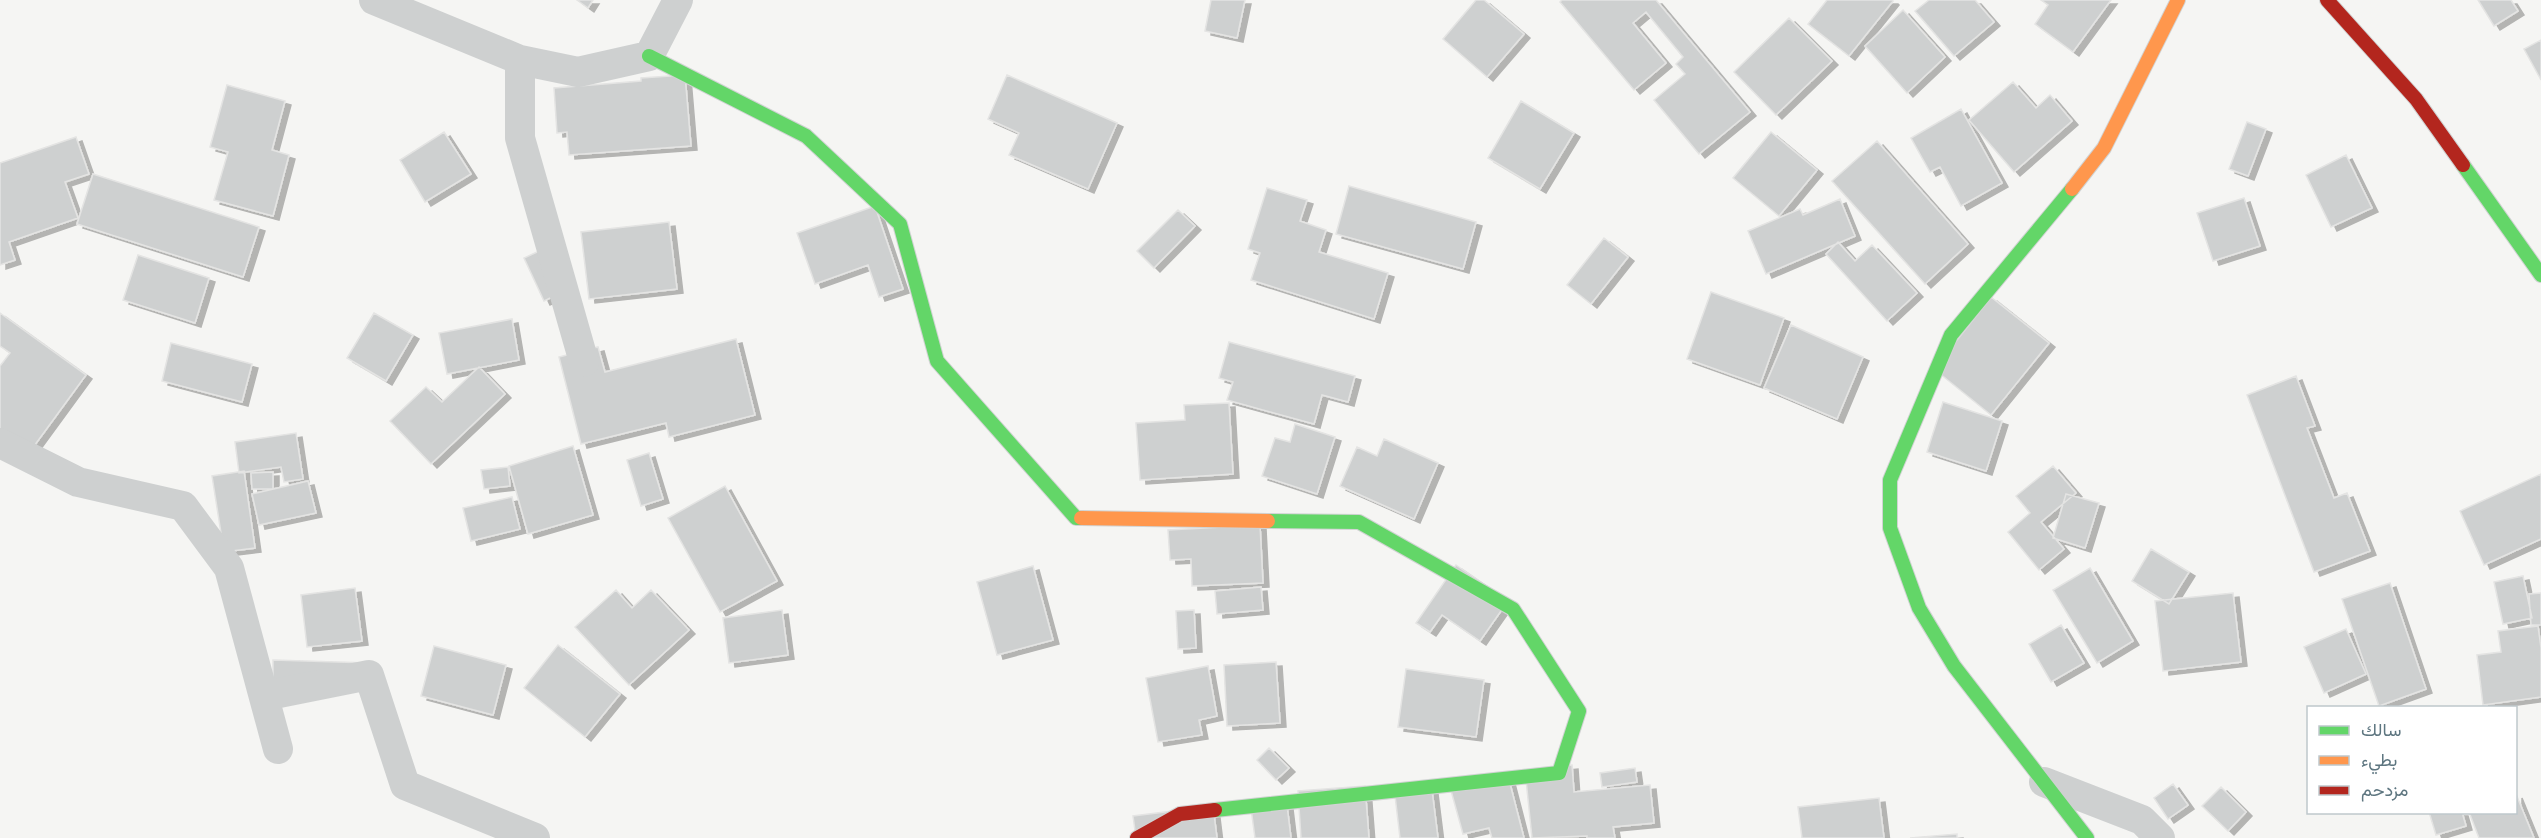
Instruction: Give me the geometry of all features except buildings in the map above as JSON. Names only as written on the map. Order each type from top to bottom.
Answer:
[{"type":"street","points":[[374,0],[520,60],[578,72],[649,56],[806,136],[900,224],[937,361],[1076,518],[1359,522],[1513,609],[1579,711],[1559,773],[1180,814],[1137,838]]},
{"type":"street","points":[[649,56],[678,0]]},
{"type":"street","points":[[2087,838],[1954,666],[1919,608],[1890,528],[1890,480],[1951,335],[2061,204],[2104,148],[2178,0]]},
{"type":"street","points":[[2327,0],[2416,99],[2541,275]]},
{"type":"street","points":[[520,60],[520,138],[584,362]]},
{"type":"street","points":[[0,443],[78,482],[183,506],[229,568],[278,749]]},
{"type":"street","points":[[264,696],[369,675],[405,785],[535,838]]},
{"type":"street","points":[[2044,782],[2142,820],[2160,838]]},
{"type":"traffic: fast","points":[[649,56],[806,136],[900,224],[937,361],[1076,518],[1081,518]]},
{"type":"traffic: fast","points":[[2463,165],[2541,275]]},
{"type":"traffic: fast","points":[[2072,189],[1951,335],[1890,480],[1890,528],[1919,608],[1954,666],[2087,838]]},
{"type":"traffic: fast","points":[[1215,810],[1559,773],[1579,711],[1513,609],[1359,522],[1268,521]]},
{"type":"traffic: slow","points":[[2072,189],[2104,148],[2178,0]]},
{"type":"traffic: slow","points":[[1081,518],[1268,521]]},
{"type":"traffic: jam","points":[[2327,0],[2416,99],[2463,165]]},
{"type":"traffic: jam","points":[[1137,838],[1180,814],[1215,810]]}]
